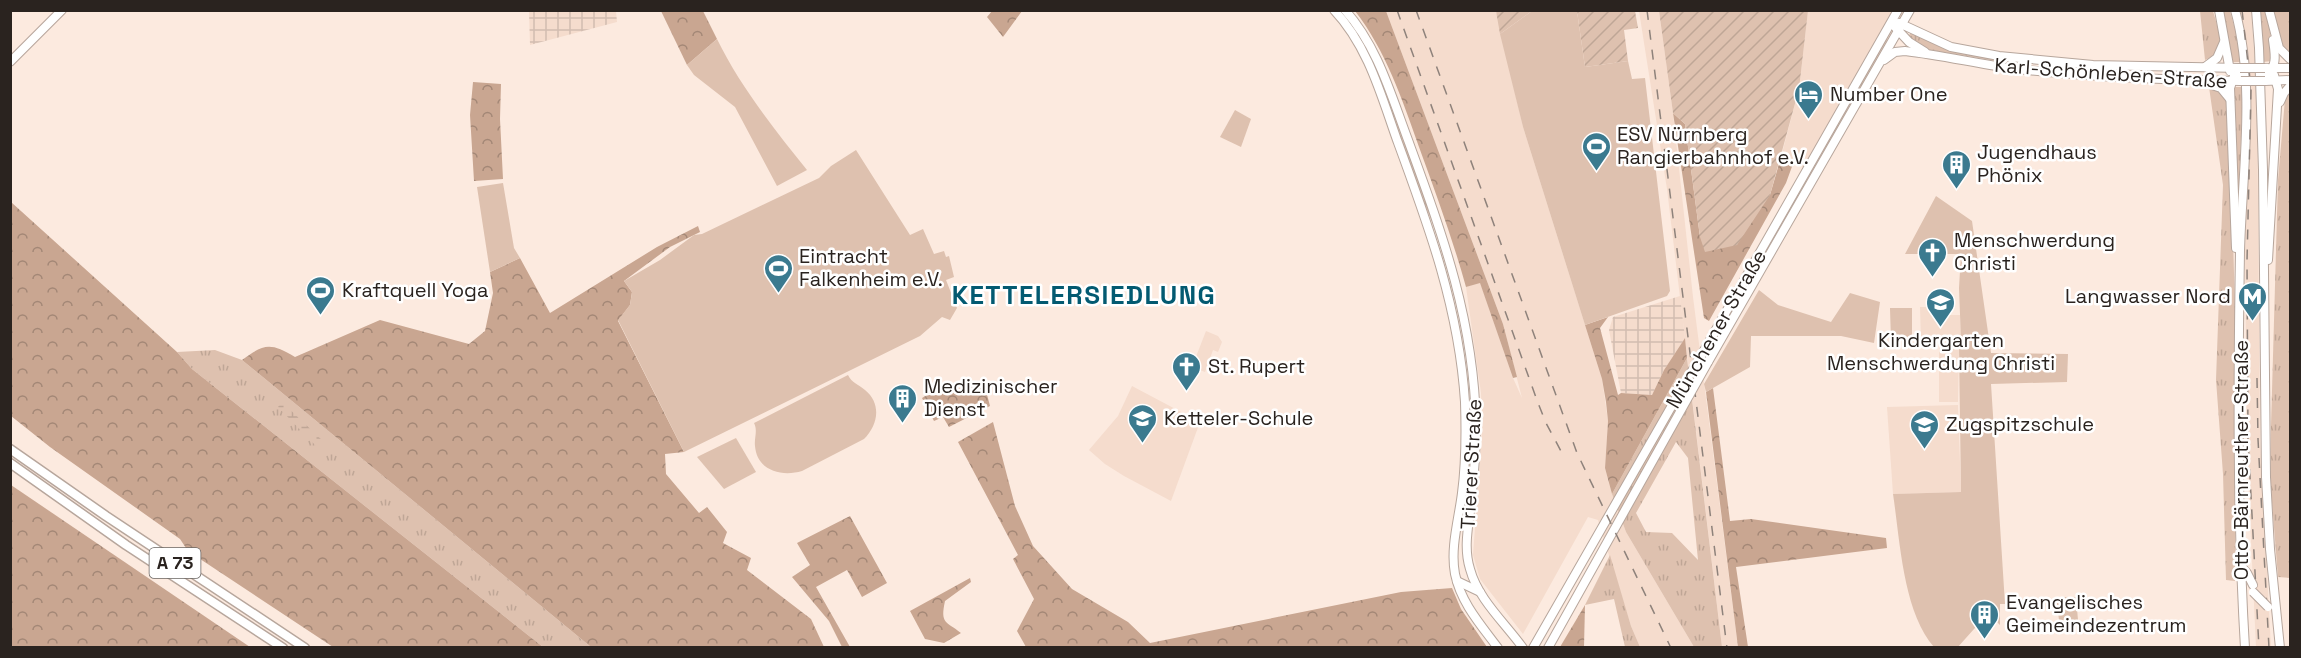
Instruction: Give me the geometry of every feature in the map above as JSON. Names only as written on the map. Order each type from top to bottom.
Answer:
[{"type":"highway","name":"A 73","points":[[10,448],[129,532],[305,648]]},
{"type":"highway","name":"A 73","points":[[10,463],[126,545],[283,648]]},
{"type":"main road","points":[[10,62],[62,10]]},
{"type":"main road","name":"Trierer Straße","points":[[1334,10],[1353,34],[1368,62],[1431,232],[1449,292],[1460,349],[1465,409],[1464,466],[1454,555],[1457,581],[1468,605],[1498,648]]},
{"type":"main road","name":"Trierer Straße","points":[[1345,10],[1363,34],[1382,71],[1442,232],[1459,290],[1469,345],[1475,412],[1475,459],[1467,558],[1472,576],[1481,592],[1523,648]]},
{"type":"main road","name":"Münchener Straße","points":[[1533,648],[1898,10]]},
{"type":"main road","name":"Münchener Straße","points":[[1548,648],[1708,362],[1910,10]]},
{"type":"main road","points":[[2219,10],[2229,68]]},
{"type":"main road","name":"Otto-Bärnreuther-Straße","points":[[2235,10],[2243,51],[2246,87],[2240,273],[2241,566],[2245,648]]},
{"type":"main road","name":"Otto-Bärnreuther-Straße","points":[[2256,10],[2260,57],[2266,477],[2280,648]]},
{"type":"main road","points":[[2266,73],[2275,60],[2269,10]]},
{"type":"main road","name":"Karl-Schönleben-Straße","points":[[1892,22],[1903,23],[1947,46],[1979,53],[2092,65],[2229,68],[2237,76]]},
{"type":"main road","name":"Karl-Schönleben-Straße","points":[[1892,22],[1912,45],[1931,55]]},
{"type":"main road","points":[[2272,29],[2279,48],[2290,59]]},
{"type":"main road","points":[[2202,68],[2217,58],[2225,40]]},
{"type":"main road","name":"Karl-Schönleben-Straße","points":[[1878,65],[1897,51],[2045,72],[2195,80],[2266,73],[2290,68]]},
{"type":"main road","name":"Karl-Schönleben-Straße","points":[[2237,76],[2250,68],[2266,73],[2277,81],[2290,80]]},
{"type":"main road","name":"Otto-Bärnreuther-Straße","points":[[2237,76],[2230,99],[2236,260],[2240,273]]},
{"type":"main road","points":[[2195,80],[2221,88],[2230,99]]},
{"type":"main road","name":"Otto-Bärnreuther-Straße","points":[[2264,270],[2269,254],[2277,81]]},
{"type":"main road","name":"Otto-Bärnreuther-Straße","points":[[2277,112],[2282,94],[2290,86]]},
{"type":"main road","points":[[1431,232],[1436,237],[1442,232]]},
{"type":"main road","points":[[1449,292],[1459,290]]},
{"type":"main road","points":[[1460,512],[1463,521],[1469,519]]},
{"type":"main road","points":[[1467,558],[1462,575],[1457,581],[1481,592]]},
{"type":"main road","points":[[2241,566],[2247,573],[2253,588],[2268,604],[2278,624]]},
{"type":"shaded area","points":[[529,11],[616,11],[617,22],[530,45]]},
{"type":"shaded area","points":[[1386,11],[1496,11],[1523,127],[1602,379],[1608,421],[1605,468],[1612,494],[1626,532],[1694,647],[1640,647],[1631,626],[1598,520],[1588,517],[1523,634],[1480,579],[1473,555],[1482,432],[1481,393],[1466,287],[1480,282],[1522,398],[1503,324]]},
{"type":"shaded area","points":[[1639,11],[1659,11],[1738,647],[1722,647],[1667,189]]},
{"type":"shaded area","points":[[1808,11],[1905,11],[1811,173],[1794,161],[1781,157],[1799,89]]},
{"type":"shaded area","points":[[2240,11],[2251,11],[2257,87],[2260,439],[2271,648],[2256,647],[2247,439],[2245,250],[2247,58]]},
{"type":"shaded area","points":[[1680,296],[1685,338],[1664,370],[1652,395],[1621,393],[1609,330],[1613,317]]},
{"type":"shaded area","name":"Kindergarten Menschwerdung Christi","points":[[1927,299],[1941,299],[1941,307],[1947,307],[1948,315],[1960,315],[1961,341],[1921,341],[1920,307],[1927,307]]},
{"type":"shaded area","points":[[1206,331],[1218,336],[1222,342],[1218,352],[1213,350],[1205,372],[1192,367]]},
{"type":"shaded area","points":[[1939,348],[1959,348],[1958,402],[1939,402]]},
{"type":"shaded area","name":"Ketteler-Schule","points":[[1132,386],[1200,422],[1171,501],[1124,476],[1089,450],[1118,416]]},
{"type":"shaded area","name":"Zugspitzschule","points":[[1958,405],[1961,492],[1893,494],[1887,407]]},
{"type":"green space","points":[[1496,10],[1532,11],[1500,34]]},
{"type":"green space","points":[[661,11],[703,11],[717,39],[687,65]]},
{"type":"green space","points":[[992,11],[1022,11],[1003,37],[987,17]]},
{"type":"green space","points":[[1337,11],[1340,11],[1361,38],[1377,69],[1416,170],[1437,233],[1412,176],[1379,86]]},
{"type":"green space","points":[[1355,11],[1386,11],[1503,324],[1517,377],[1513,378],[1480,283],[1466,287],[1444,217],[1399,93],[1376,42]]},
{"type":"green space","name":"ESV Nürnberg Rangierbahnhof e.V.","points":[[1532,11],[1577,11],[1585,67],[1628,61],[1632,79],[1645,78],[1670,291],[1667,296],[1585,325],[1523,127],[1500,34]]},
{"type":"green space","points":[[1577,11],[1635,11],[1638,28],[1624,30],[1628,61],[1585,67]]},
{"type":"green space","points":[[1659,11],[1808,11],[1799,89],[1770,195],[1737,245],[1705,252],[1700,237],[1685,124],[1673,113]]},
{"type":"green space","points":[[2200,11],[2213,11],[2220,39],[2217,51],[2205,60]]},
{"type":"green space","points":[[2222,11],[2230,11],[2241,62],[2233,62]]},
{"type":"green space","points":[[2258,11],[2266,11],[2272,61],[2263,62]]},
{"type":"green space","points":[[2272,11],[2290,12],[2290,57],[2283,51]]},
{"type":"green space","points":[[1912,31],[2002,59],[2002,62],[1930,50],[1907,38]]},
{"type":"green space","points":[[717,39],[747,90],[807,170],[777,186],[735,107],[694,75],[687,65]]},
{"type":"green space","points":[[1885,39],[1887,40],[1751,282],[1748,280]]},
{"type":"green space","points":[[473,82],[501,84],[503,179],[474,181],[470,115]]},
{"type":"green space","points":[[2209,87],[2220,91],[2227,101],[2231,102],[2231,87],[2243,87],[2237,236],[2233,237],[2236,345],[2235,581],[2226,580],[2223,474],[2216,380],[2223,185]]},
{"type":"green space","points":[[2290,91],[2290,578],[2278,577],[2271,490],[2271,426],[2278,180],[2285,99]]},
{"type":"green space","points":[[1235,110],[1251,119],[1241,147],[1220,137]]},
{"type":"green space","points":[[1673,113],[1685,124],[1700,237],[1770,195],[1781,157],[1794,161],[1786,183],[1709,321],[1704,318]]},
{"type":"green space","points":[[856,150],[910,235],[923,229],[934,254],[944,251],[946,257],[949,256],[954,277],[946,280],[957,308],[950,320],[942,317],[920,336],[684,452],[618,320],[630,305],[632,292],[624,281],[660,260],[694,235],[702,234],[819,178],[831,166]]},
{"type":"green space","points":[[503,183],[514,248],[520,258],[490,272],[477,187]]},
{"type":"green space","points":[[1936,196],[1972,221],[1991,353],[2068,354],[2067,382],[1991,384],[2005,604],[2000,604],[2000,625],[1994,619],[1983,619],[1957,648],[1934,647],[1916,615],[1904,575],[1893,494],[1961,492],[1959,288],[1961,254],[1905,254]]},
{"type":"green space","points":[[11,202],[177,352],[192,369],[543,647],[333,647],[188,551],[180,539],[50,447],[11,416]]},
{"type":"green space","points":[[698,226],[700,232],[670,247],[624,281],[632,292],[630,305],[618,321],[684,452],[665,454],[666,474],[699,513],[707,507],[727,532],[723,543],[751,558],[747,570],[811,619],[824,647],[591,647],[242,360],[267,347],[279,349],[295,357],[380,320],[469,344],[485,331],[493,293],[490,272],[520,258],[550,313],[657,247]]},
{"type":"green space","points":[[1759,290],[1778,305],[1831,322],[1850,293],[1880,302],[1874,343],[1841,336],[1751,336],[1750,367],[1706,392],[1704,384]]},
{"type":"green space","points":[[1890,308],[1912,308],[1912,340],[1891,341]]},
{"type":"green space","points":[[1608,317],[1600,328],[1618,395],[1621,393],[1652,395],[1664,370],[1685,338],[1687,358],[1612,494],[1605,468],[1608,421],[1606,402],[1602,379],[1585,325]]},
{"type":"green space","points":[[215,350],[242,360],[591,647],[543,647],[192,369],[177,352]]},
{"type":"green space","points":[[1687,358],[1722,647],[1694,647],[1626,532],[1612,494]],"holes":[[[1676,442],[1688,458],[1698,560],[1672,533],[1646,532],[1636,513]]]},
{"type":"green space","points":[[848,375],[853,382],[865,390],[876,408],[875,421],[864,439],[802,471],[786,473],[765,466],[757,454],[754,423]]},
{"type":"green space","points":[[983,379],[990,406],[949,427],[943,417],[934,421],[922,398],[939,388],[967,389]]},
{"type":"green space","points":[[1713,388],[1730,521],[1751,519],[1886,538],[1887,548],[1736,567],[1748,647],[1738,647],[1706,392]]},
{"type":"green space","points":[[282,402],[325,443],[317,447],[278,407]]},
{"type":"green space","points":[[993,422],[1015,506],[1033,546],[1072,589],[1128,622],[1150,643],[1401,592],[1452,588],[1461,609],[1487,647],[1026,647],[1017,631],[1034,599],[1013,559],[1018,555],[958,442]]},
{"type":"green space","points":[[736,438],[756,472],[724,489],[697,457]]},
{"type":"green space","points":[[11,485],[250,647],[11,647]]},
{"type":"green space","points":[[850,516],[887,583],[862,597],[847,570],[816,587],[850,647],[842,647],[829,621],[792,577],[810,565],[797,543]]},
{"type":"green space","points":[[1610,555],[1631,626],[1640,647],[1625,647],[1614,599],[1585,605]]},
{"type":"green space","points":[[970,578],[971,582],[945,601],[944,618],[948,624],[961,633],[944,643],[925,639],[910,611]]},
{"type":"green space","points":[[2056,597],[2076,597],[2078,620],[2059,620]]},
{"type":"green space","points":[[1585,605],[1584,647],[1560,647]]},
{"type":"railway","points":[[1397,10],[1538,403],[1562,453]]},
{"type":"railway","points":[[1416,10],[1577,453],[1671,648]]},
{"type":"railway","points":[[1647,10],[1727,648]]},
{"type":"railway","points":[[2242,10],[2251,90],[2247,261],[2248,439],[2259,648]]},
{"type":"railway","points":[[2257,378],[2269,648]]},
{"type":"place","name":"Number One","points":[[1809,120]]},
{"type":"place","name":"ESV Nürnberg Rangierbahnhof e.V.","points":[[1596,172]]},
{"type":"place","name":"Jugendhaus Phönix","points":[[1956,190]]},
{"type":"place","name":"Menschwerdung Christi","points":[[1933,278]]},
{"type":"place","name":"Eintracht Falkenheim e.V.","points":[[778,294]]},
{"type":"place","name":"Kraftquell Yoga","points":[[321,316]]},
{"type":"place","name":"Langwasser Nord","points":[[2252,322]]},
{"type":"place","name":"Kindergarten Menschwerdung Christi","points":[[1941,328]]},
{"type":"place","name":"St. Rupert","points":[[1187,392]]},
{"type":"place","name":"Medizinischer Dienst","points":[[903,424]]},
{"type":"place","name":"Ketteler-Schule","points":[[1143,444]]},
{"type":"place","name":"Zugspitzschule","points":[[1925,450]]},
{"type":"place","name":"Evangelisches Geimeindezentrum","points":[[1985,640]]},
{"type":"district","name":"KETTELERSIEDLUNG","points":[[1084,295]]}]
